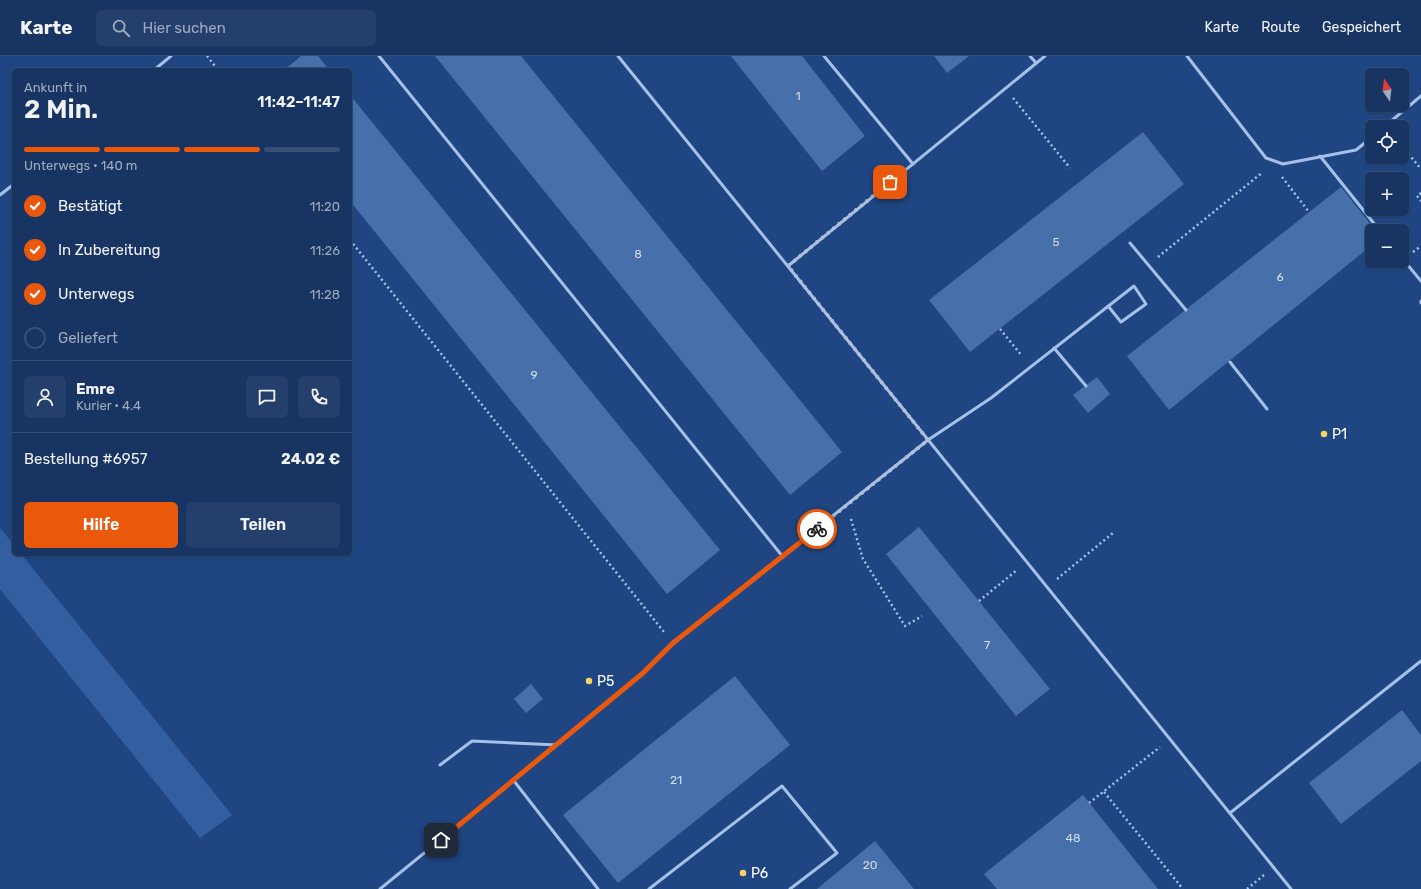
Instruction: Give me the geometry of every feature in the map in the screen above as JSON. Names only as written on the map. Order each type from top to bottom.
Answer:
[{"type":"lane","points":[[156,68],[171,56]]},
{"type":"lane","points":[[379,56],[782,557]]},
{"type":"lane","points":[[618,56],[1291,889]]},
{"type":"lane","points":[[824,56],[913,164]]},
{"type":"lane","points":[[1030,56],[1036,63]]},
{"type":"lane","points":[[788,266],[1045,56]]},
{"type":"lane","points":[[1187,56],[1266,158],[1284,164],[1356,150],[1365,143]]},
{"type":"lane","points":[[1392,120],[1421,96]]},
{"type":"lane","points":[[1320,156],[1374,224]]},
{"type":"lane","points":[[0,195],[12,186]]},
{"type":"lane","points":[[1130,243],[1186,310]]},
{"type":"lane","points":[[1409,266],[1421,281]]},
{"type":"lane","points":[[380,889],[557,746],[643,673],[673,643],[928,440],[991,398],[1054,348],[1108,306],[1134,286],[1146,304],[1122,322],[1108,306]]},
{"type":"lane","points":[[1054,348],[1086,386]]},
{"type":"lane","points":[[1230,362],[1267,409]]},
{"type":"lane","points":[[1230,813],[1421,661]]},
{"type":"lane","points":[[440,765],[472,741],[557,746]]},
{"type":"lane","points":[[514,781],[598,889]]},
{"type":"lane","points":[[649,889],[782,786],[837,852],[790,889]]},
{"type":"path","points":[[207,56],[216,68]]},
{"type":"path","points":[[1006,89],[1070,168]]},
{"type":"path","points":[[1409,154],[1421,169]]},
{"type":"path","points":[[1148,265],[1268,168]]},
{"type":"path","points":[[1279,173],[1309,212]]},
{"type":"path","points":[[1421,193],[1417,196],[1421,201]]},
{"type":"path","points":[[352,242],[673,643]]},
{"type":"path","points":[[1000,329],[1031,367]]},
{"type":"path","points":[[848,505],[863,559],[905,626],[922,616]]},
{"type":"path","points":[[1047,587],[1113,533]]},
{"type":"path","points":[[979,601],[1027,562]]},
{"type":"path","points":[[1089,803],[1170,739]]},
{"type":"path","points":[[1104,792],[1183,889]]},
{"type":"path","points":[[1247,889],[1274,867]]},
{"type":"shaded area","points":[[0,528],[12,543],[12,556],[23,556],[232,815],[200,838],[0,589]]},
{"type":"building","points":[[301,56],[318,56],[327,68],[286,68]]},
{"type":"building","points":[[435,56],[521,56],[842,452],[790,495]]},
{"type":"building","points":[[731,56],[802,56],[865,136],[822,171]]},
{"type":"building","points":[[934,56],[969,56],[947,73]]},
{"type":"building","points":[[352,97],[720,550],[667,594],[352,203]]},
{"type":"building","points":[[1143,132],[1184,184],[970,352],[929,300]]},
{"type":"building","points":[[1341,187],[1370,224],[1365,224],[1365,251],[1169,410],[1127,356]]},
{"type":"building","points":[[1097,377],[1110,394],[1088,413],[1073,395]]},
{"type":"building","points":[[919,527],[1050,689],[1016,716],[886,554]]},
{"type":"building","points":[[735,676],[790,745],[618,883],[563,815]]},
{"type":"building","points":[[531,684],[543,699],[526,713],[514,699]]},
{"type":"building","points":[[1402,710],[1421,735],[1421,761],[1341,824],[1309,783]]},
{"type":"building","points":[[1083,795],[1158,889],[997,889],[984,874]]},
{"type":"building","points":[[875,841],[914,889],[817,889]]},
{"type":"way so far","points":[[817,529],[928,440],[788,266],[890,182]]},
{"type":"place","name":"P1","points":[[1324,434]]},
{"type":"place","name":"P5","points":[[589,681]]},
{"type":"place","name":"P6","points":[[743,873]]},
{"type":"route","points":[[441,840],[643,673],[673,643],[817,529]]}]
